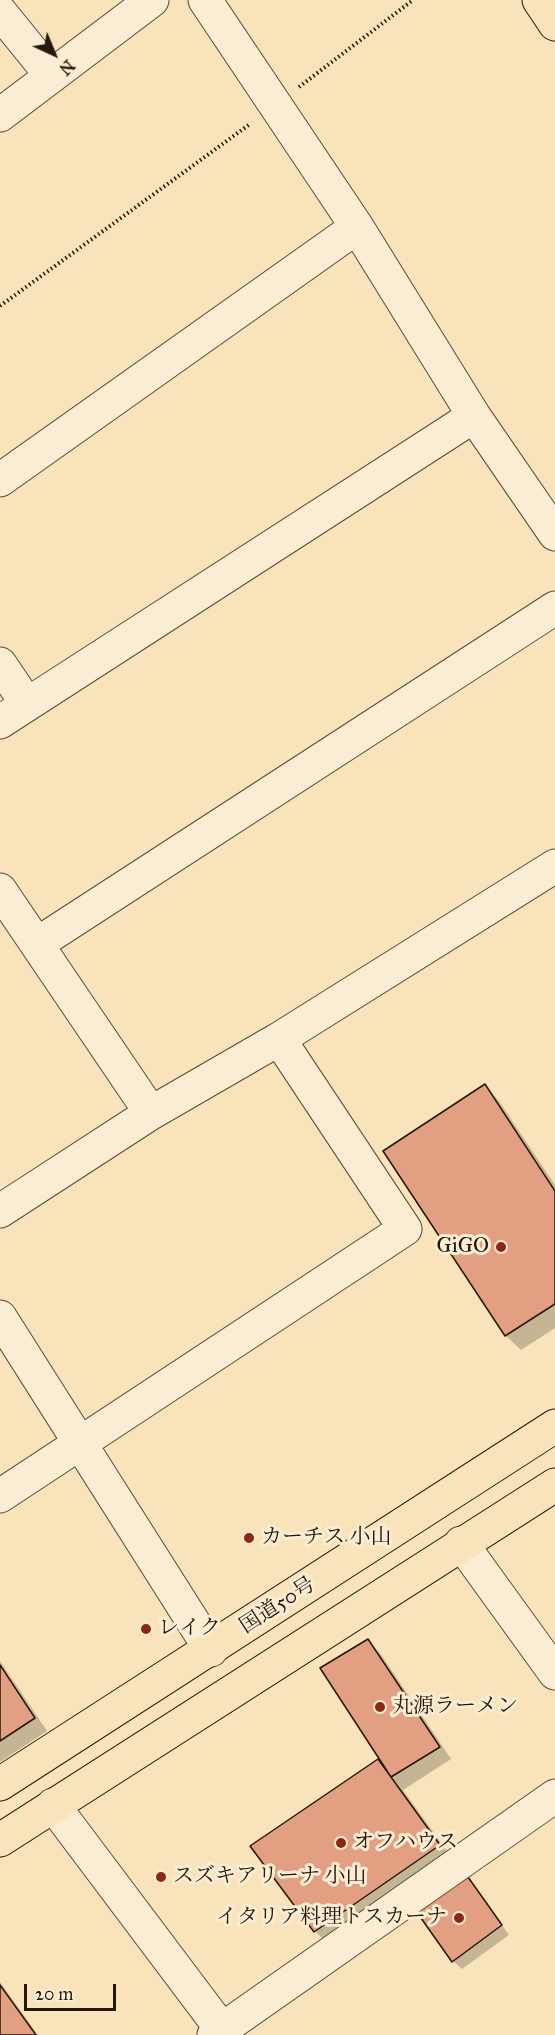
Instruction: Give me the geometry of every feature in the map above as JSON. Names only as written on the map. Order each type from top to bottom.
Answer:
[{"type":"main road","points":[[539,0],[555,24]]},
{"type":"main road","name":"国道50号","points":[[0,1785],[555,1426]]},
{"type":"main road","points":[[0,1840],[555,1485]]},
{"type":"street","points":[[0,115],[152,0]]},
{"type":"street","points":[[205,0],[357,227],[474,416],[555,534]]},
{"type":"street","points":[[0,12],[52,76]]},
{"type":"street","points":[[0,480],[357,227]]},
{"type":"street","points":[[0,722],[474,416]]},
{"type":"street","points":[[37,944],[555,608]]},
{"type":"street","points":[[0,663],[27,704]]},
{"type":"street","points":[[0,1211],[151,1113],[279,1039],[555,866]]},
{"type":"street","points":[[0,890],[151,1113]]},
{"type":"street","points":[[0,1496],[405,1229],[279,1039]]},
{"type":"street","points":[[0,1317],[211,1650]]},
{"type":"street","points":[[461,1543],[555,1673]]},
{"type":"street","points":[[53,1805],[221,2033],[555,1796]]},
{"type":"path","points":[[0,306],[276,105],[413,0]]},
{"type":"building","name":"GiGO","points":[[485,1084],[555,1191],[555,1304],[505,1336],[383,1151]]},
{"type":"building","name":"丸源ラーメン","points":[[368,1639],[440,1747],[391,1777],[320,1668]]},
{"type":"building","points":[[0,1665],[35,1718],[0,1741]]},
{"type":"building","points":[[378,1759],[440,1845],[314,1932],[250,1846]]},
{"type":"building","name":"イタリア料理トスカーナ","points":[[468,1877],[502,1925],[452,1962],[416,1911]]},
{"type":"building","points":[[0,1985],[36,2035],[0,2035]]},
{"type":"place","name":"GiGO","points":[[501,1247]]},
{"type":"place","name":"カーチス 小山","points":[[249,1538]]},
{"type":"place","name":"レイク","points":[[146,1629]]},
{"type":"place","name":"丸源ラーメン","points":[[380,1707]]},
{"type":"place","name":"オフハウス","points":[[341,1843]]},
{"type":"place","name":"スズキアリーナ 小山","points":[[161,1877]]},
{"type":"place","name":"イタリア料理トスカーナ","points":[[459,1918]]}]
